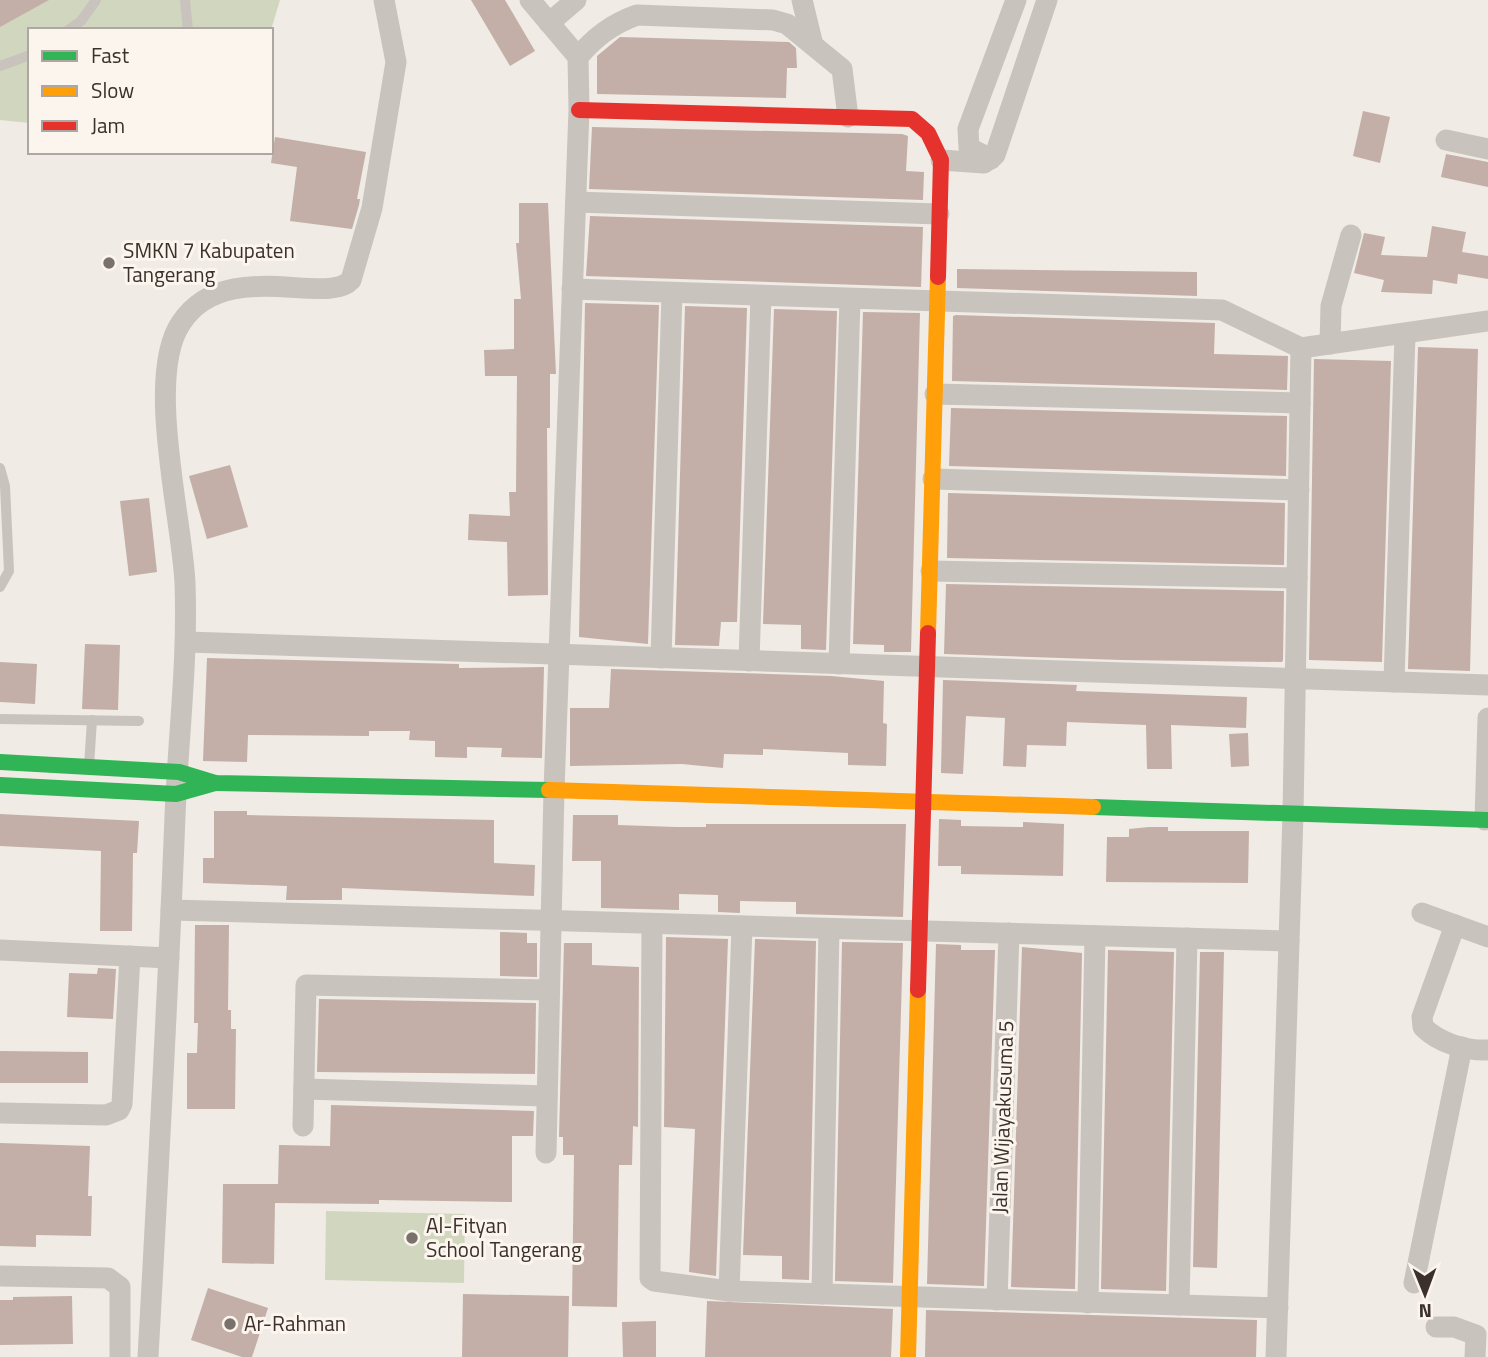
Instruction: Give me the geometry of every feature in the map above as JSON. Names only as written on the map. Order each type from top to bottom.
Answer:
[{"type":"street","points":[[148,1357],[176,794],[187,642],[183,553],[166,393],[168,354],[178,327],[191,308],[224,290],[254,286],[338,287],[351,280],[372,208],[396,62],[384,0]]},
{"type":"street","points":[[530,0],[578,57],[579,110],[554,790],[546,1153]]},
{"type":"street","points":[[549,23],[576,0]]},
{"type":"street","points":[[802,0],[812,41]]},
{"type":"street","points":[[991,159],[969,148],[967,141],[1016,0]]},
{"type":"street","points":[[941,160],[972,164],[991,159],[1005,133],[1047,0]]},
{"type":"street","points":[[578,57],[605,30],[636,15],[773,20],[787,24],[812,41],[842,69],[848,117]]},
{"type":"street","points":[[993,63],[1024,74]]},
{"type":"street","points":[[579,110],[916,120],[923,127],[941,160],[908,1357]]},
{"type":"street","points":[[1446,140],[1488,149]]},
{"type":"street","points":[[576,202],[940,214]]},
{"type":"street","points":[[1330,344],[1331,306],[1351,235]]},
{"type":"street","points":[[572,289],[1222,310],[1301,348],[1488,321]]},
{"type":"street","points":[[661,658],[672,293]]},
{"type":"street","points":[[749,662],[761,296]]},
{"type":"street","points":[[839,664],[849,299]]},
{"type":"street","points":[[1394,682],[1405,335]]},
{"type":"street","points":[[1276,1357],[1293,814],[1301,348]]},
{"type":"street","points":[[935,394],[1300,403]]},
{"type":"street","points":[[933,479],[1299,490]]},
{"type":"street","points":[[931,571],[1297,578]]},
{"type":"street","points":[[187,642],[1488,685]]},
{"type":"street","points":[[0,762],[179,772],[215,783],[554,790],[1486,820],[1488,718]]},
{"type":"street","points":[[0,785],[176,794],[215,783]]},
{"type":"street","points":[[171,910],[1289,941]]},
{"type":"street","points":[[1422,913],[1488,937]]},
{"type":"street","points":[[652,924],[650,1278],[659,1284],[729,1292],[1278,1308]]},
{"type":"street","points":[[1455,925],[1422,1017],[1423,1027],[1429,1033],[1462,1047],[1488,1050]]},
{"type":"street","points":[[729,1292],[742,926]]},
{"type":"street","points":[[822,1294],[829,929]]},
{"type":"street","name":"Jalan Wijayakusuma 5","points":[[997,1300],[1009,933]]},
{"type":"street","points":[[1088,1303],[1095,936]]},
{"type":"street","points":[[1179,1305],[1187,938]]},
{"type":"street","points":[[0,950],[169,958]]},
{"type":"street","points":[[0,1113],[107,1115],[119,1110],[122,1104],[130,956]]},
{"type":"street","points":[[303,1126],[306,985],[549,990]]},
{"type":"street","points":[[1414,1283],[1462,1047]]},
{"type":"street","points":[[304,1089],[547,1096]]},
{"type":"street","points":[[0,1276],[108,1278],[117,1282],[120,1287],[120,1357]]},
{"type":"street","points":[[1436,1326],[1454,1327],[1476,1335],[1475,1357]]},
{"type":"lane","points":[[71,28],[81,22],[96,0]]},
{"type":"lane","points":[[185,0],[188,28]]},
{"type":"lane","points":[[0,66],[28,56]]},
{"type":"lane","points":[[0,468],[5,486],[9,571],[0,587]]},
{"type":"lane","points":[[0,719],[139,721]]},
{"type":"lane","points":[[88,789],[92,720]]},
{"type":"green space","points":[[0,0],[280,0],[272,28],[28,28],[28,123],[0,120]]},
{"type":"green space","points":[[326,1211],[465,1214],[464,1283],[325,1280]]},
{"type":"building","points":[[0,0],[49,0],[0,27]]},
{"type":"building","points":[[471,0],[505,0],[535,51],[510,66]]},
{"type":"building","points":[[620,37],[789,42],[796,48],[797,68],[787,68],[786,98],[597,94],[597,56]]},
{"type":"building","points":[[1363,111],[1390,117],[1380,163],[1353,156]]},
{"type":"building","points":[[592,127],[902,134],[908,136],[906,171],[924,172],[923,200],[589,189]]},
{"type":"building","points":[[275,137],[366,152],[357,199],[360,199],[359,205],[352,229],[290,221],[297,167],[271,163]]},
{"type":"building","points":[[1446,154],[1488,162],[1488,187],[1441,177]]},
{"type":"building","points":[[519,203],[548,203],[556,374],[550,374],[550,428],[547,428],[548,595],[508,596],[507,542],[468,540],[469,514],[510,516],[509,492],[516,492],[517,376],[485,376],[484,350],[514,349],[514,299],[521,299],[516,243],[519,243]]},
{"type":"building","points":[[590,216],[923,227],[921,287],[586,276]]},
{"type":"building","points":[[1432,226],[1466,232],[1462,252],[1488,256],[1488,279],[1458,274],[1457,284],[1433,280],[1432,294],[1381,292],[1384,280],[1354,273],[1364,233],[1385,237],[1381,255],[1427,257]]},
{"type":"building","points":[[957,269],[1197,272],[1197,296],[957,288]]},
{"type":"building","points":[[585,303],[659,305],[648,644],[579,637]]},
{"type":"building","points":[[685,306],[747,308],[737,622],[721,622],[719,646],[675,645]]},
{"type":"building","points":[[774,309],[837,311],[826,650],[801,649],[801,625],[763,624]]},
{"type":"building","points":[[863,312],[920,313],[911,652],[884,652],[884,645],[853,644]]},
{"type":"building","points":[[953,316],[1215,323],[1214,354],[1288,356],[1287,390],[952,381]]},
{"type":"building","points":[[1418,347],[1478,349],[1470,671],[1408,669]]},
{"type":"building","points":[[1314,359],[1391,361],[1382,662],[1309,660]]},
{"type":"building","points":[[951,408],[1287,416],[1286,476],[949,466]]},
{"type":"building","points":[[230,465],[248,527],[207,539],[189,476]]},
{"type":"building","points":[[948,493],[1285,503],[1284,565],[947,558]]},
{"type":"building","points":[[149,498],[157,572],[129,576],[120,501]]},
{"type":"building","points":[[946,584],[1284,591],[1283,660],[1122,660],[944,654]]},
{"type":"building","points":[[85,644],[120,645],[118,710],[82,709]]},
{"type":"building","points":[[207,658],[459,664],[459,668],[544,667],[542,758],[501,757],[502,748],[467,747],[467,758],[435,757],[435,741],[409,740],[410,731],[369,731],[369,736],[248,735],[247,762],[203,761]]},
{"type":"building","points":[[0,662],[37,664],[35,704],[0,702]]},
{"type":"building","points":[[611,669],[831,676],[884,681],[886,766],[848,765],[848,753],[763,749],[763,755],[724,754],[723,768],[682,764],[570,766],[570,708],[609,708]]},
{"type":"building","points":[[943,680],[1077,685],[1076,691],[1247,697],[1246,728],[1171,725],[1172,769],[1147,769],[1146,725],[1067,722],[1066,746],[1027,745],[1026,767],[1003,766],[1005,718],[966,716],[963,774],[941,773]]},
{"type":"building","points":[[1248,733],[1249,766],[1231,767],[1229,734]]},
{"type":"building","points":[[214,811],[247,811],[247,815],[494,820],[494,863],[535,865],[534,896],[342,888],[342,900],[286,900],[287,886],[203,883],[203,858],[214,858]]},
{"type":"building","points":[[0,814],[139,821],[137,853],[133,853],[132,931],[100,931],[101,851],[0,846]]},
{"type":"building","points":[[573,815],[618,815],[618,825],[676,827],[706,827],[706,824],[906,824],[903,917],[796,914],[796,902],[740,901],[740,913],[718,912],[718,895],[679,894],[679,910],[601,908],[601,861],[572,861]]},
{"type":"building","points":[[939,819],[961,820],[961,826],[1023,827],[1023,822],[1064,824],[1063,876],[961,874],[961,866],[938,866]]},
{"type":"building","points":[[1168,827],[1168,831],[1249,831],[1248,883],[1106,882],[1107,837],[1129,837],[1129,829]]},
{"type":"building","points":[[195,925],[229,925],[228,1010],[231,1010],[231,1029],[236,1029],[235,1109],[187,1109],[187,1053],[197,1053],[198,1023],[194,1023]]},
{"type":"building","points":[[500,932],[527,933],[527,943],[537,943],[537,977],[500,976]]},
{"type":"building","points":[[666,937],[728,939],[716,1276],[689,1272],[695,1129],[664,1127]]},
{"type":"building","points":[[755,939],[816,941],[809,1280],[782,1279],[782,1256],[743,1255]]},
{"type":"building","points":[[842,942],[903,943],[893,1283],[835,1281]]},
{"type":"building","points":[[564,943],[592,943],[592,965],[639,967],[638,1127],[633,1126],[632,1165],[619,1165],[617,1307],[572,1306],[574,1155],[563,1155],[563,1137],[559,1137]]},
{"type":"building","points":[[936,944],[961,945],[961,950],[995,950],[984,1286],[927,1284]]},
{"type":"building","points":[[1022,947],[1082,953],[1075,1289],[1011,1287]]},
{"type":"building","points":[[1108,950],[1174,952],[1166,1291],[1101,1289]]},
{"type":"building","points":[[1200,952],[1224,952],[1217,1268],[1193,1267]]},
{"type":"building","points":[[98,968],[116,969],[113,1019],[67,1017],[69,973],[97,974]]},
{"type":"building","points":[[319,999],[536,1003],[535,1074],[317,1072]]},
{"type":"building","points":[[0,1051],[88,1052],[88,1083],[0,1083]]},
{"type":"building","points":[[331,1105],[534,1111],[533,1136],[512,1136],[512,1202],[379,1200],[379,1204],[275,1203],[274,1264],[222,1263],[223,1184],[278,1184],[279,1145],[330,1146]]},
{"type":"building","points":[[0,1143],[90,1146],[88,1196],[92,1196],[91,1236],[36,1235],[36,1247],[0,1246]]},
{"type":"building","name":"Ar-Rahman","points":[[208,1288],[268,1308],[252,1357],[242,1357],[191,1340]]},
{"type":"building","points":[[463,1294],[569,1296],[568,1357],[462,1357]]},
{"type":"building","points":[[72,1296],[73,1344],[0,1345],[0,1300],[13,1300],[13,1297]]},
{"type":"building","points":[[707,1301],[893,1309],[891,1357],[705,1357]]},
{"type":"building","points":[[926,1310],[1257,1320],[1256,1357],[925,1357]]},
{"type":"building","points":[[656,1321],[656,1357],[623,1357],[622,1322]]},
{"type":"traffic: fast","points":[[0,762],[179,772],[215,783],[549,790]]},
{"type":"traffic: fast","points":[[0,785],[176,794],[215,783]]},
{"type":"traffic: fast","points":[[1093,807],[1488,820]]},
{"type":"traffic: slow","points":[[928,633],[938,277]]},
{"type":"traffic: slow","points":[[549,790],[1093,807]]},
{"type":"traffic: slow","points":[[908,1357],[918,990]]},
{"type":"traffic: jam","points":[[579,110],[912,119],[928,133],[941,160],[938,277]]},
{"type":"traffic: jam","points":[[918,990],[928,633]]},
{"type":"place","name":"SMKN 7 Kabupaten Tangerang","points":[[109,263]]},
{"type":"place","name":"Al-Fityan School Tangerang","points":[[412,1238]]},
{"type":"place","name":"Ar-Rahman","points":[[230,1324]]}]
